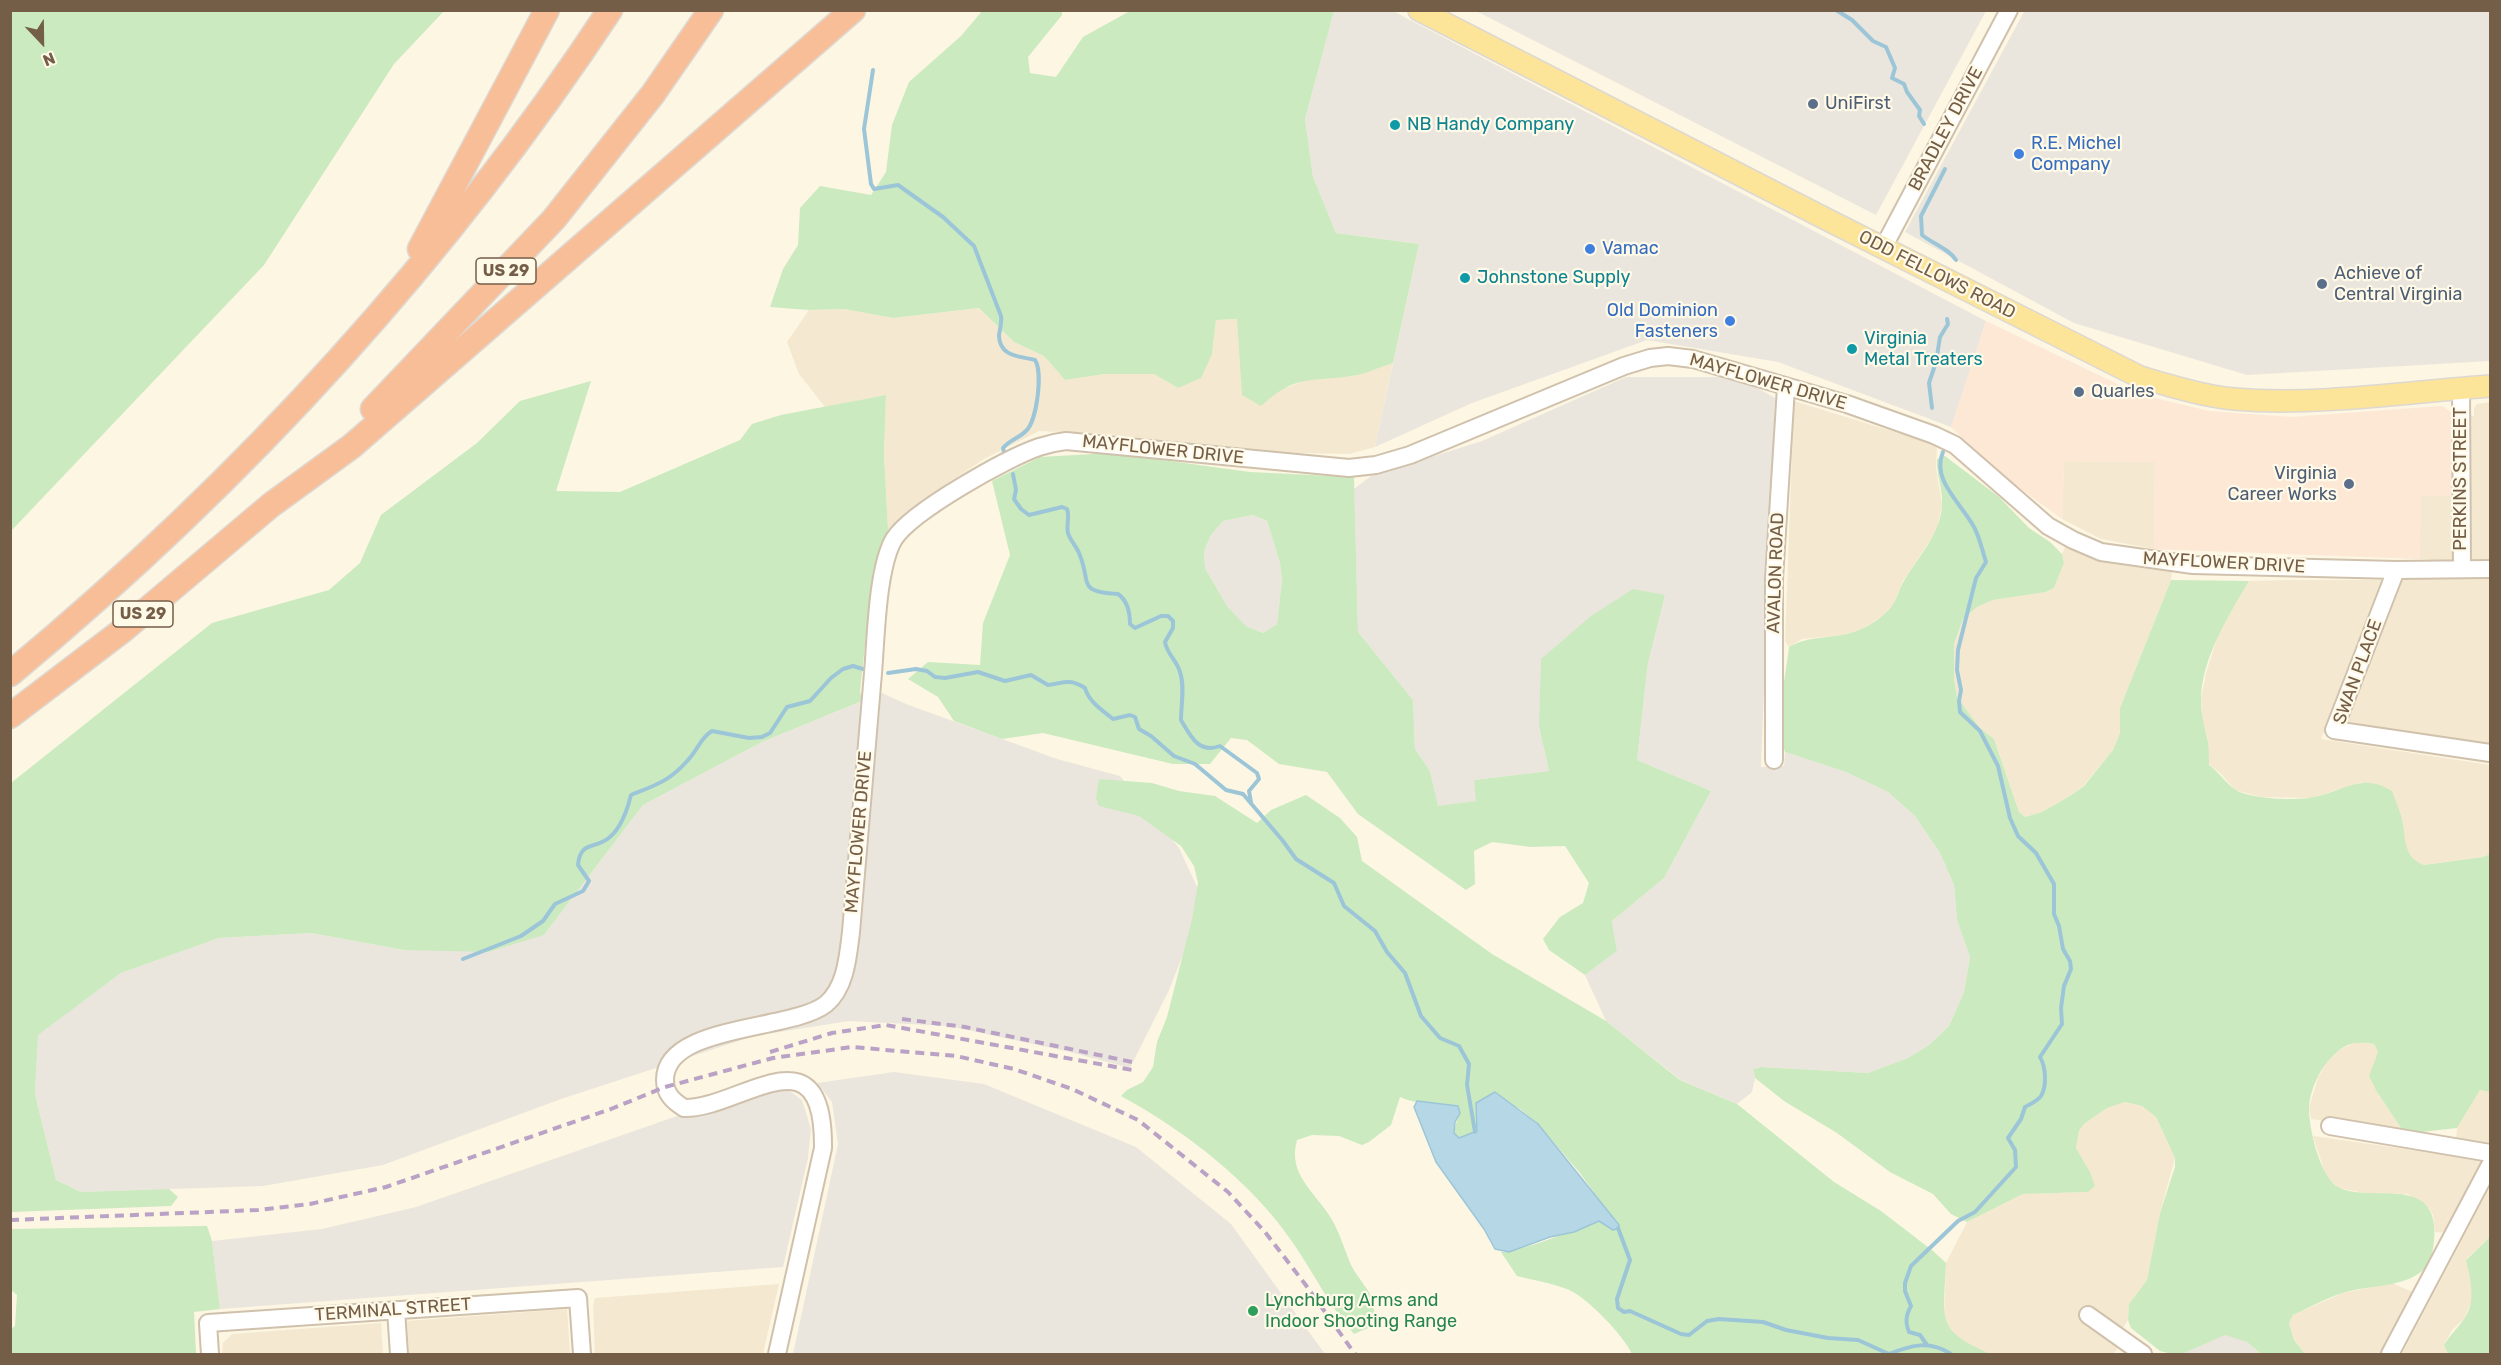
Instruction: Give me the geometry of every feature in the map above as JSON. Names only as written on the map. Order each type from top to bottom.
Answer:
[{"type":"highway","points":[[396,294],[547,10]]},
{"type":"highway","name":"US 29","points":[[10,674],[86,611],[277,428],[396,294],[462,215],[523,134],[610,10]]},
{"type":"highway","name":"US 29","points":[[10,716],[123,630],[271,506],[426,355],[554,219],[653,94],[711,10]]},
{"type":"highway","points":[[271,506],[352,446],[853,10]]},
{"type":"main road","name":"ODD FELLOWS ROAD","points":[[1419,10],[2140,377],[2191,392],[2232,399],[2278,401],[2490,386]]},
{"type":"street","name":"BRADLEY DRIVE","points":[[1883,248],[2009,10]]},
{"type":"street","name":"MAYFLOWER DRIVE","points":[[777,1354],[823,1148],[823,1128],[816,1103],[809,1089],[798,1084],[770,1082],[705,1105],[684,1108],[674,1102],[668,1093],[665,1072],[677,1054],[694,1043],[720,1034],[811,1013],[825,1004],[838,989],[847,960],[851,932],[884,565],[896,536],[907,525],[936,503],[1003,463],[1040,446],[1066,441],[1349,468],[1376,465],[1410,455],[1624,366],[1650,358],[1668,356],[1693,359],[1908,425],[1955,446],[2048,526],[2101,552],[2193,565],[2396,570],[2490,569]]},
{"type":"street","name":"AVALON ROAD","points":[[1774,760],[1774,579],[1786,387]]},
{"type":"street","name":"PERKINS STREET","points":[[2461,388],[2462,569]]},
{"type":"street","name":"SWAN PLACE","points":[[2396,570],[2334,730],[2490,753]]},
{"type":"street","points":[[2330,1126],[2490,1153]]},
{"type":"street","points":[[2390,1354],[2490,1165]]},
{"type":"street","name":"TERMINAL STREET","points":[[210,1354],[208,1323],[578,1298],[582,1354]]},
{"type":"street","points":[[396,1310],[399,1354]]},
{"type":"street","points":[[2088,1315],[2143,1354]]},
{"type":"shaded area","points":[[2025,10],[2490,11],[2490,361],[2247,375],[2074,323],[1905,232]]},
{"type":"shaded area","points":[[1334,11],[1393,11],[1986,321],[1951,427],[1778,362],[1647,340],[1472,403],[1375,447],[1419,244],[1336,233],[1313,177],[1305,119]]},
{"type":"shaded area","points":[[1476,11],[1986,11],[1876,215]]},
{"type":"shaded area","points":[[979,308],[1014,342],[1044,356],[1065,380],[1105,374],[1154,374],[1178,388],[1212,354],[1216,320],[1238,319],[1240,353],[1278,391],[1309,379],[1354,376],[1393,363],[1375,447],[1349,454],[1250,452],[1109,434],[1039,431],[984,459],[917,504],[888,530],[884,454],[886,395],[825,407],[799,374],[787,342],[809,310],[844,309],[893,318]]},
{"type":"shaded area","points":[[1986,321],[2138,394],[2209,411],[2291,417],[2442,406],[2453,414],[2454,496],[2421,496],[2420,559],[2154,549],[2155,462],[2064,461],[2062,519],[2002,475],[1951,427]]},
{"type":"shaded area","points":[[1626,377],[1738,377],[1775,398],[1761,767],[1784,766],[1785,752],[1846,772],[1888,792],[1915,816],[1940,853],[1954,885],[1957,920],[1970,957],[1964,992],[1949,1026],[1929,1045],[1908,1058],[1868,1073],[1761,1067],[1753,1069],[1755,1078],[1752,1092],[1737,1104],[1681,1080],[1606,1021],[1585,975],[1617,951],[1612,921],[1664,878],[1711,791],[1637,760],[1648,663],[1665,595],[1539,727],[1549,771],[1474,780],[1477,801],[1438,807],[1430,771],[1415,749],[1413,700],[1358,632],[1354,489],[1371,476],[1482,441]]},
{"type":"shaded area","points":[[1794,401],[1937,445],[1936,468],[1942,504],[1937,530],[1903,581],[1893,605],[1882,617],[1860,630],[1843,635],[1802,639],[1789,647],[1785,641]]},
{"type":"shaded area","points":[[2490,402],[2490,563],[2467,563],[2470,416],[2474,416],[2474,408],[2477,404]]},
{"type":"shaded area","points":[[2064,461],[2155,462],[2154,549],[2101,539],[2062,519]]},
{"type":"shaded area","points":[[2420,496],[2454,496],[2455,562],[2420,559]]},
{"type":"shaded area","points":[[1253,515],[1267,521],[1280,563],[1282,580],[1277,624],[1263,633],[1246,626],[1227,606],[1205,568],[1204,551],[1211,535],[1223,521]]},
{"type":"shaded area","points":[[2065,547],[2088,555],[2172,571],[2171,580],[2120,708],[2120,733],[2113,750],[2083,786],[2070,796],[2042,812],[2025,817],[2019,812],[1994,739],[1980,728],[1957,697],[1954,679],[1954,644],[1963,619],[1977,607],[1993,600],[2046,592],[2054,588],[2064,563],[2062,554]]},
{"type":"shaded area","points":[[2402,578],[2490,579],[2490,749],[2343,727]]},
{"type":"shaded area","points":[[2384,580],[2321,739],[2490,765],[2490,854],[2483,857],[2423,865],[2416,862],[2405,848],[2403,822],[2362,782],[2312,798],[2261,797],[2235,790],[2209,764],[2208,739],[2203,723],[2201,699],[2206,673],[2219,632],[2249,581]]},
{"type":"shaded area","points":[[882,693],[906,704],[1057,759],[1120,776],[1179,848],[1204,902],[1169,990],[1130,1068],[1070,1052],[949,1026],[849,1021],[754,1036],[561,1099],[383,1165],[263,1186],[81,1192],[56,1180],[35,1094],[38,1034],[121,973],[219,938],[311,933],[404,950],[544,935],[643,805],[762,742]]},
{"type":"shaded area","points":[[2356,1042],[2374,1044],[2378,1052],[2377,1092],[2403,1131],[2311,1119],[2309,1108],[2318,1078],[2326,1063],[2339,1050]]},
{"type":"shaded area","points":[[894,1072],[984,1084],[1136,1147],[1231,1224],[1325,1354],[793,1354],[838,1144],[832,1102],[817,1083]]},
{"type":"shaded area","points":[[780,1084],[802,1100],[811,1129],[808,1158],[783,1267],[220,1309],[212,1241],[322,1229],[416,1207],[700,1108]]},
{"type":"shaded area","points":[[2480,1090],[2490,1092],[2490,1146],[2456,1141],[2457,1128]]},
{"type":"shaded area","points":[[2125,1102],[2142,1106],[2156,1117],[2175,1158],[2160,1213],[2147,1280],[2129,1304],[2128,1320],[2122,1330],[2086,1307],[2081,1321],[2119,1347],[2113,1354],[1991,1354],[1968,1345],[1953,1334],[1944,1317],[1946,1263],[1967,1222],[2023,1194],[2088,1192],[2089,1170],[2076,1148],[2079,1131],[2084,1124],[2107,1108]]},
{"type":"shaded area","points":[[2313,1136],[2484,1160],[2446,1233],[2435,1232],[2433,1215],[2429,1208],[2407,1194],[2364,1193],[2339,1188],[2326,1176]]},
{"type":"shaded area","points":[[2490,1187],[2490,1237],[2466,1259],[2473,1294],[2464,1319],[2452,1330],[2444,1345],[2448,1354],[2402,1354]]},
{"type":"shaded area","points":[[2392,1283],[2415,1293],[2382,1354],[2305,1354],[2294,1340],[2289,1323],[2293,1315],[2343,1293]]},
{"type":"shaded area","points":[[779,1284],[763,1354],[595,1354],[593,1307],[595,1298]]},
{"type":"shaded area","points":[[567,1309],[570,1354],[409,1354],[407,1321]]},
{"type":"shaded area","points":[[381,1323],[383,1354],[222,1354],[223,1343],[232,1334]]},
{"type":"shaded area","points":[[2225,1334],[2247,1342],[2261,1354],[2182,1354]]},
{"type":"green space","points":[[11,10],[444,11],[394,64],[264,265],[11,531]]},
{"type":"green space","points":[[983,10],[1062,11],[1062,15],[1028,57],[1030,73],[1056,77],[1083,37],[1130,11],[1334,11],[1305,119],[1313,177],[1336,233],[1419,244],[1393,363],[1357,375],[1294,384],[1261,406],[1242,395],[1237,319],[1216,320],[1212,354],[1201,378],[1178,388],[1154,374],[1105,374],[1065,380],[1044,356],[1014,342],[979,308],[893,318],[844,309],[809,310],[770,307],[783,269],[798,245],[800,208],[820,186],[871,195],[886,172],[892,125],[909,82],[961,36]]},
{"type":"green space","points":[[591,381],[556,491],[620,492],[740,440],[752,424],[781,415],[886,395],[884,454],[888,530],[866,636],[860,691],[862,701],[762,742],[643,805],[544,935],[488,952],[404,950],[311,933],[219,938],[121,973],[38,1035],[35,1094],[56,1180],[81,1192],[169,1189],[178,1197],[171,1206],[11,1212],[11,783],[212,623],[329,590],[360,563],[381,515],[477,443],[520,401]]},
{"type":"green space","points":[[1111,453],[1250,472],[1354,477],[1358,632],[1413,700],[1415,749],[1430,771],[1438,806],[1476,801],[1474,780],[1549,771],[1539,727],[1541,659],[1591,616],[1633,589],[1665,595],[1648,663],[1637,760],[1711,791],[1664,878],[1612,921],[1617,951],[1585,975],[1549,950],[1543,939],[1560,917],[1583,903],[1589,883],[1565,846],[1531,847],[1492,842],[1474,851],[1475,884],[1466,890],[1358,814],[1327,772],[1279,764],[1247,740],[1231,738],[1210,764],[1173,764],[1043,733],[1002,739],[954,721],[938,697],[908,679],[928,662],[980,665],[983,623],[1010,555],[992,481],[1040,457]],"holes":[[[1253,515],[1267,521],[1280,563],[1282,580],[1277,624],[1263,633],[1246,626],[1227,606],[1205,568],[1204,551],[1211,535],[1223,521]]]},
{"type":"green space","points":[[1945,456],[1999,497],[2029,528],[2050,542],[2062,554],[2064,563],[2054,588],[2046,592],[1993,600],[1977,607],[1963,619],[1954,644],[1954,679],[1957,697],[1980,728],[1994,739],[2019,812],[2025,817],[2042,812],[2084,786],[2113,750],[2120,733],[2120,708],[2171,580],[2249,581],[2211,653],[2202,685],[2201,700],[2209,765],[2236,790],[2262,797],[2306,798],[2362,783],[2381,786],[2392,791],[2402,820],[2407,848],[2417,862],[2424,865],[2483,857],[2490,854],[2490,1092],[2480,1090],[2457,1128],[2412,1133],[2403,1131],[2369,1076],[2378,1052],[2374,1044],[2360,1043],[2345,1046],[2326,1064],[2315,1082],[2309,1103],[2311,1128],[2321,1163],[2332,1182],[2350,1191],[2395,1194],[2421,1201],[2430,1210],[2434,1237],[2431,1257],[2417,1275],[2393,1284],[2343,1293],[2293,1315],[2289,1323],[2294,1340],[2305,1354],[2261,1354],[2247,1342],[2225,1335],[2182,1354],[2172,1354],[2160,1351],[2131,1328],[2128,1320],[2129,1304],[2147,1280],[2160,1213],[2175,1167],[2175,1158],[2156,1117],[2142,1106],[2125,1102],[2107,1108],[2084,1124],[2079,1131],[2076,1148],[2095,1186],[2088,1192],[2023,1194],[1967,1222],[1951,1214],[1933,1194],[1890,1172],[1837,1133],[1784,1101],[1755,1078],[1753,1069],[1761,1067],[1868,1073],[1908,1058],[1929,1045],[1949,1026],[1964,992],[1970,957],[1957,920],[1954,885],[1940,853],[1915,816],[1888,792],[1846,772],[1785,752],[1781,728],[1789,647],[1806,640],[1859,630],[1869,626],[1892,606],[1904,581],[1938,526],[1942,498],[1937,459]]},
{"type":"green space","points":[[1099,779],[1152,783],[1179,791],[1215,796],[1257,823],[1271,810],[1306,795],[1340,818],[1357,837],[1362,861],[1492,954],[1606,1021],[1680,1080],[1737,1104],[1834,1182],[1881,1211],[1933,1251],[1946,1263],[1944,1310],[1951,1329],[1960,1338],[1991,1354],[1632,1354],[1613,1327],[1584,1300],[1567,1289],[1517,1276],[1501,1252],[1509,1252],[1539,1243],[1599,1221],[1613,1230],[1619,1228],[1580,1173],[1538,1124],[1495,1092],[1476,1103],[1477,1131],[1459,1138],[1455,1136],[1455,1132],[1459,1106],[1421,1103],[1400,1097],[1391,1125],[1362,1145],[1339,1136],[1312,1135],[1297,1140],[1295,1152],[1299,1173],[1331,1218],[1351,1265],[1366,1287],[1374,1305],[1374,1313],[1368,1328],[1354,1334],[1329,1301],[1293,1243],[1258,1199],[1193,1142],[1121,1096],[1127,1090],[1143,1082],[1153,1067],[1157,1042],[1167,1017],[1192,919],[1198,883],[1194,866],[1181,846],[1139,816],[1099,806],[1096,798]]},
{"type":"green space","points":[[207,1226],[212,1241],[220,1309],[194,1312],[196,1354],[11,1354],[11,1329],[15,1326],[17,1295],[11,1290],[11,1229]]},
{"type":"green space","points":[[2490,1237],[2490,1354],[2448,1354],[2444,1345],[2464,1319],[2470,1305],[2471,1282],[2466,1260]]},
{"type":"water","points":[[1495,1092],[1538,1124],[1619,1225],[1619,1228],[1613,1230],[1599,1221],[1574,1232],[1550,1237],[1509,1252],[1495,1249],[1484,1229],[1436,1162],[1414,1107],[1417,1101],[1458,1106],[1460,1113],[1455,1122],[1454,1133],[1459,1138],[1477,1131],[1476,1103]]},
{"type":"waterway","points":[[1836,10],[1852,20],[1873,41],[1886,47],[1895,68],[1892,78],[1904,84],[1920,110],[1919,116],[1924,124]]},
{"type":"waterway","points":[[873,70],[864,129],[871,184],[874,189],[898,185],[943,217],[974,246],[1001,316],[999,335],[1003,348],[1011,354],[1035,360],[1039,385],[1030,426],[1003,448],[1004,452]]},
{"type":"waterway","points":[[1945,169],[1921,216],[1922,235],[1949,252],[1956,260]]},
{"type":"waterway","points":[[1932,408],[1929,383],[1936,362],[1940,337],[1948,324],[1947,319]]},
{"type":"waterway","points":[[1927,1345],[1920,1335],[1909,1332],[1907,1325],[1907,1316],[1911,1306],[1905,1291],[1905,1283],[1911,1266],[1958,1221],[1975,1212],[2016,1167],[2015,1150],[2008,1138],[2021,1119],[2025,1107],[2038,1099],[2043,1092],[2045,1076],[2040,1057],[2062,1024],[2061,1008],[2064,986],[2071,969],[2054,914],[2054,884],[2036,853],[2018,836],[2010,818],[1998,766],[1980,731],[1960,712],[1958,650],[1976,578],[1986,562],[1974,527],[1944,482],[1940,462],[1943,452]]},
{"type":"waterway","points":[[1013,474],[1016,490],[1014,499],[1029,515],[1062,507],[1067,509],[1068,533],[1083,563],[1088,584],[1096,591],[1118,594],[1128,607],[1130,624],[1135,628],[1161,616],[1168,616],[1173,621],[1173,628],[1165,642],[1179,668],[1183,690],[1181,720],[1192,738],[1201,746],[1206,748],[1220,746],[1257,773],[1259,779],[1249,791],[1251,802]]},
{"type":"waterway","points":[[463,959],[521,936],[543,921],[555,904],[583,891],[589,881],[578,865],[581,853],[587,847],[604,841],[614,833],[625,814],[631,795],[669,778],[712,731],[749,738],[762,737],[770,733],[787,707],[810,701],[831,678],[843,669],[853,666],[863,669]]},
{"type":"waterway","points":[[888,673],[916,669],[927,671],[935,677],[945,678],[978,672],[1005,681],[1031,675],[1048,685],[1075,683],[1085,688],[1093,702],[1113,719],[1130,715],[1135,717],[1139,729],[1174,756],[1195,764],[1226,790],[1243,794],[1296,859],[1334,883],[1344,906],[1375,931],[1387,952],[1405,973],[1421,1016],[1440,1038],[1459,1046],[1469,1064],[1467,1085],[1475,1132]]},
{"type":"waterway","points":[[1618,1228],[1630,1260],[1617,1299],[1618,1308],[1624,1312],[1630,1311],[1681,1334],[1689,1335],[1707,1321],[1719,1319],[1763,1322],[1786,1330],[1828,1338],[1858,1340],[1889,1354],[1920,1345],[1935,1347],[1951,1354]]},
{"type":"railway","points":[[902,1019],[965,1027],[1137,1063]]},
{"type":"railway","points":[[770,1052],[832,1033],[886,1025],[1132,1070]]},
{"type":"railway","points":[[10,1220],[258,1210],[310,1204],[386,1187],[611,1109],[665,1087],[773,1058],[852,1047],[956,1056],[1014,1069],[1072,1089],[1138,1120],[1228,1192],[1265,1232],[1355,1354]]},
{"type":"place","name":"UniFirst","points":[[1813,104]]},
{"type":"place","name":"NB Handy Company","points":[[1395,125]]},
{"type":"place","name":"R.E. Michel Company","points":[[2019,154]]},
{"type":"place","name":"Vamac","points":[[1590,249]]},
{"type":"place","name":"Johnstone Supply","points":[[1465,278]]},
{"type":"place","name":"Achieve of Central Virginia","points":[[2322,284]]},
{"type":"place","name":"Old Dominion Fasteners","points":[[1730,321]]},
{"type":"place","name":"Virginia Metal Treaters","points":[[1852,349]]},
{"type":"place","name":"Quarles","points":[[2079,392]]},
{"type":"place","name":"Virginia Career Works","points":[[2349,484]]},
{"type":"place","name":"Lynchburg Arms and Indoor Shooting Range","points":[[1253,1311]]}]
